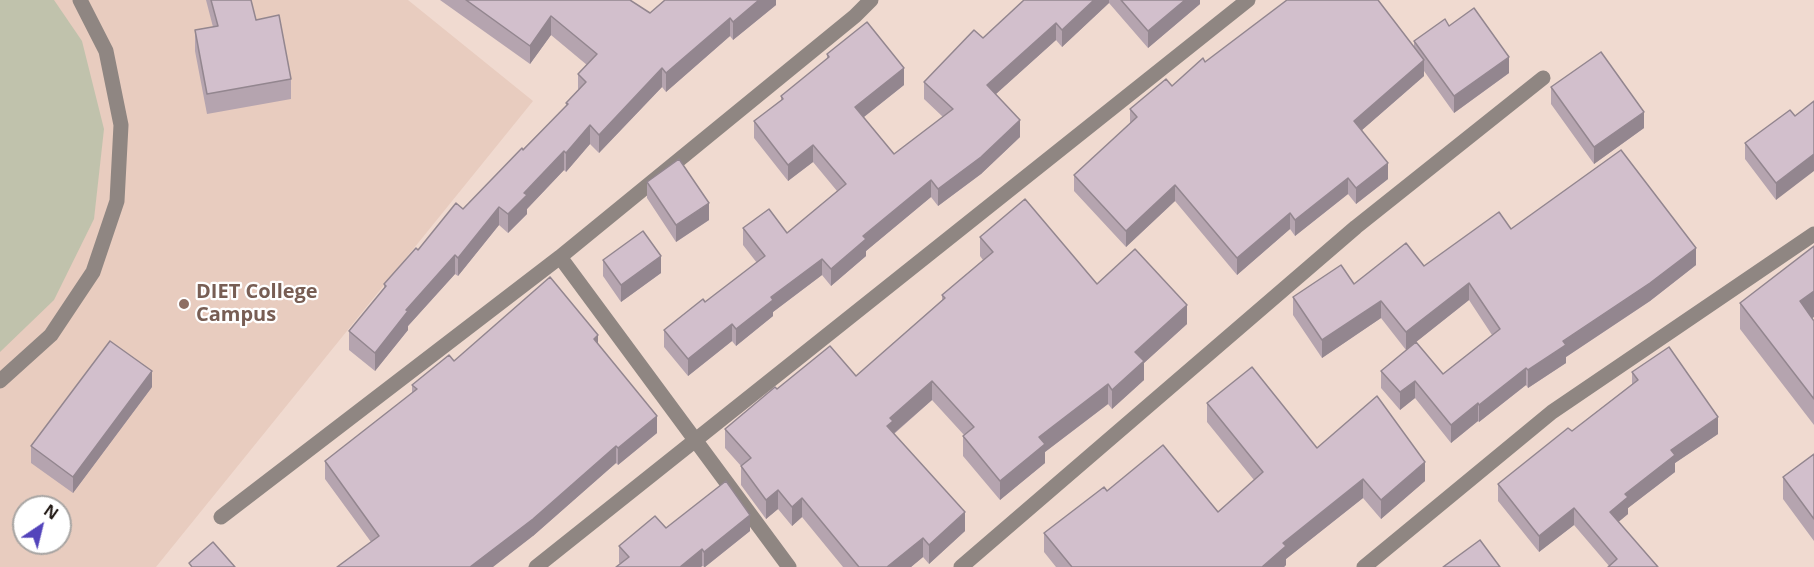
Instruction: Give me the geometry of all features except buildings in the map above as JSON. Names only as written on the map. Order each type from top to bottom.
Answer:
[{"type":"street","points":[[0,381],[51,336],[93,272],[117,201],[121,125],[106,51],[80,0]]},
{"type":"street","points":[[221,517],[560,257],[855,16],[871,0]]},
{"type":"street","points":[[536,567],[1248,0]]},
{"type":"street","points":[[961,567],[1356,226],[1543,78]]},
{"type":"street","points":[[1364,567],[1552,412],[1814,234]]},
{"type":"street","points":[[560,257],[789,567]]},
{"type":"shaded area","name":"DIET College Campus","points":[[0,0],[408,0],[533,101],[156,567],[0,567]]},
{"type":"green space","points":[[0,0],[54,0],[82,41],[104,129],[94,219],[54,300],[0,352]]},
{"type":"place","name":"DIET College Campus","points":[[184,304]]}]
